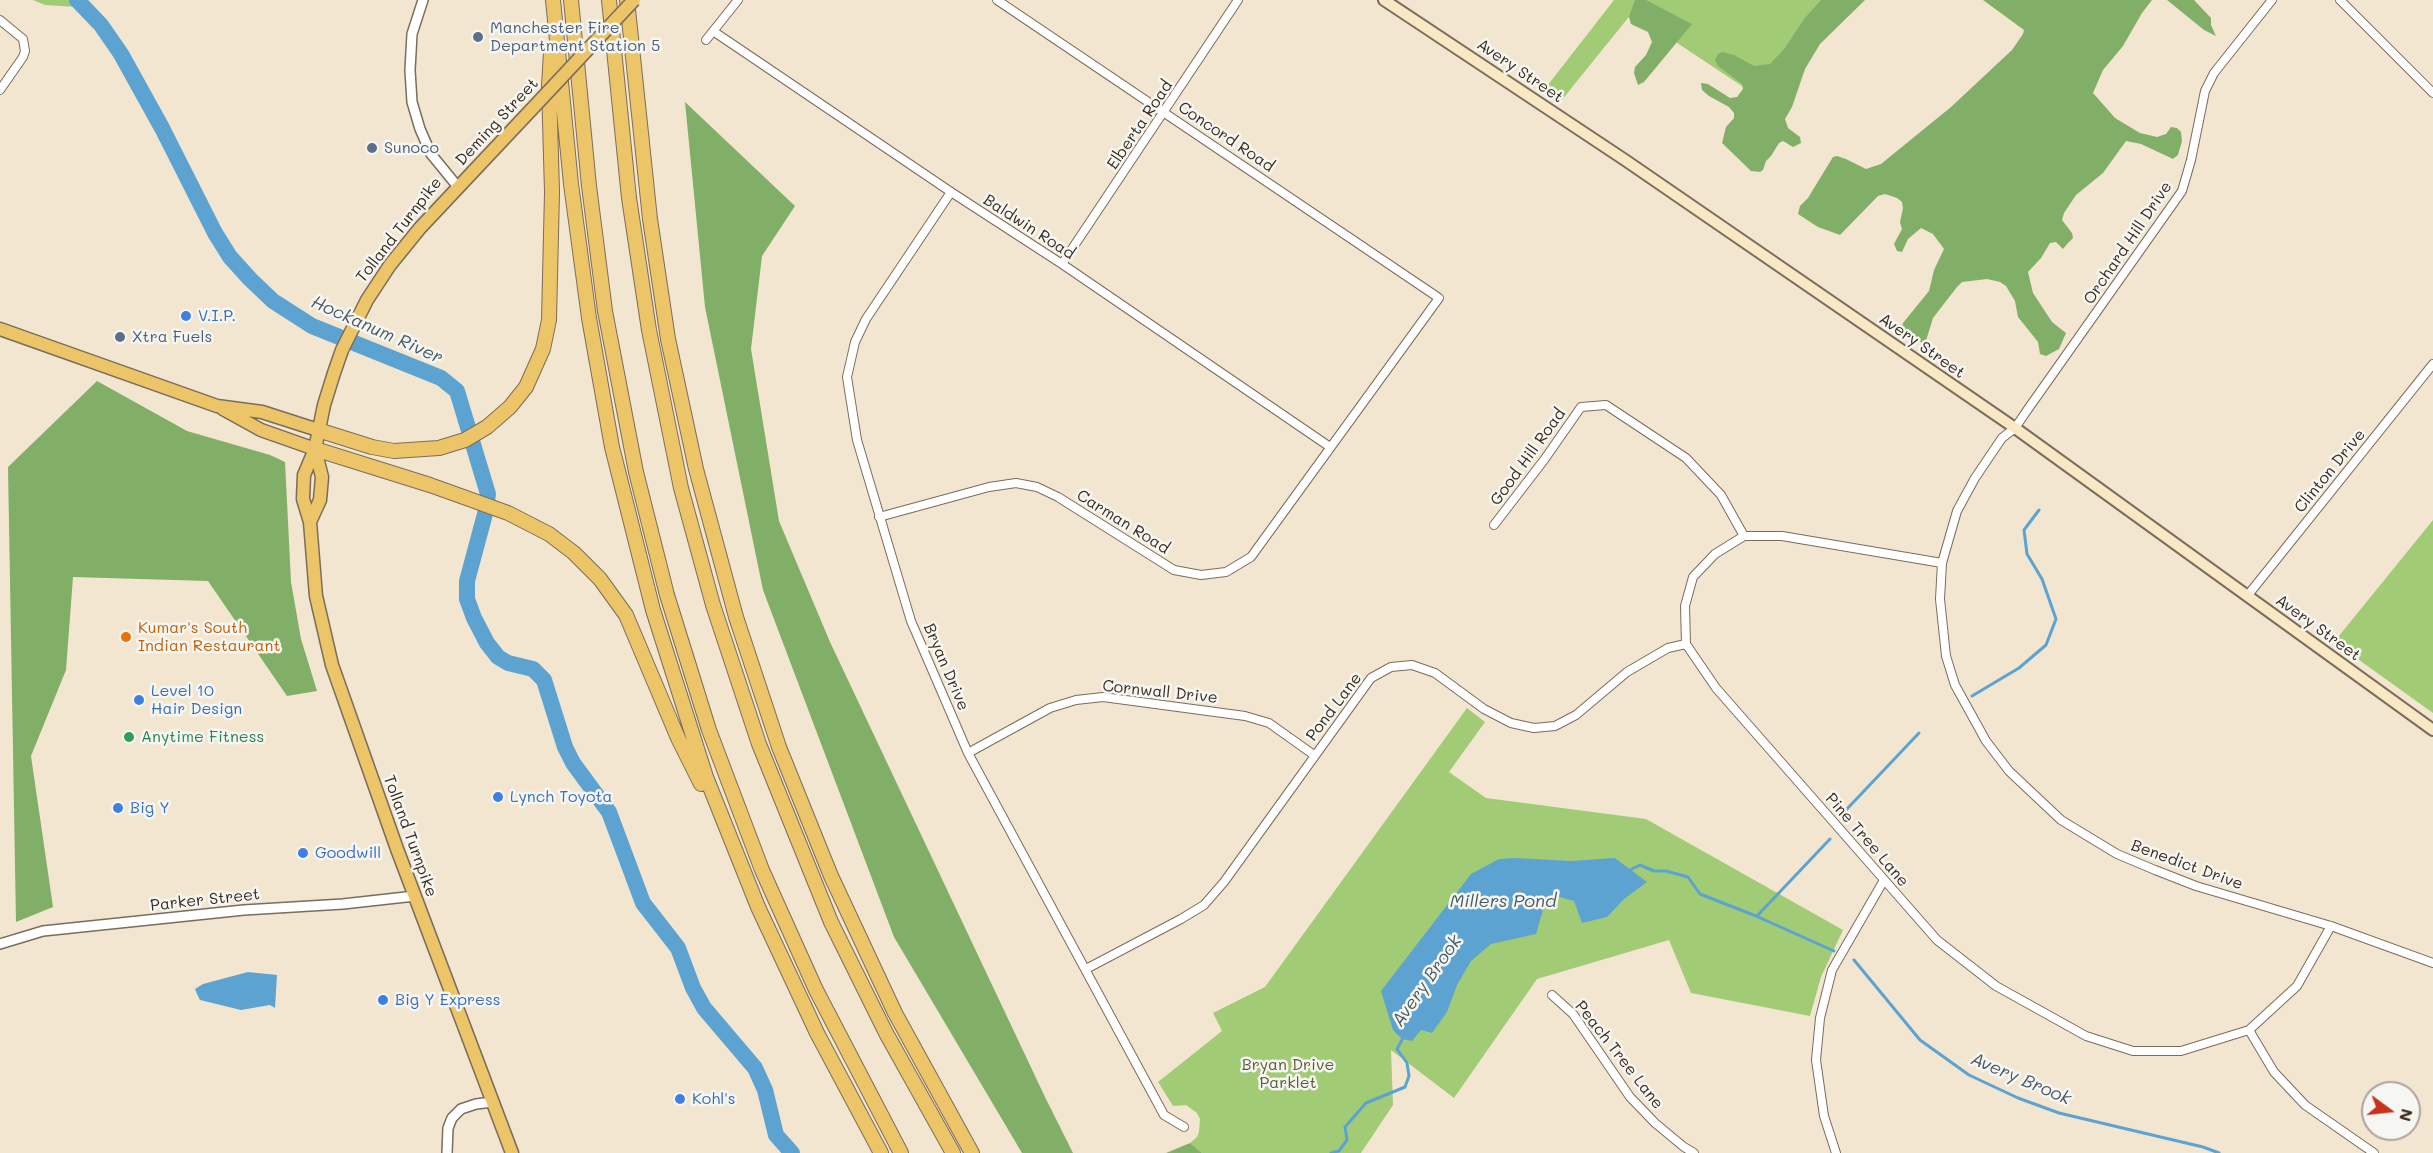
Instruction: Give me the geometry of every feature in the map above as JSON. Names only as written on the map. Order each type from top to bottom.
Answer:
[{"type":"highway","points":[[571,0],[590,195],[605,311],[634,462],[667,595],[709,730],[762,870],[821,1001],[901,1153]]},
{"type":"highway","points":[[609,0],[628,188],[649,330],[681,488],[713,605],[759,744],[827,912],[886,1034],[952,1153]]},
{"type":"highway","points":[[627,0],[648,198],[670,348],[696,469],[736,617],[779,747],[839,894],[895,1013],[972,1153]]},
{"type":"highway","points":[[318,430],[394,451],[424,450],[454,444],[487,428],[510,407],[526,387],[540,359],[547,330],[552,192],[549,86],[553,5]]},
{"type":"highway","points":[[553,5],[581,266],[596,360],[612,447],[635,545],[661,640],[706,777],[743,870],[800,999],[881,1153]]},
{"type":"highway","points":[[315,449],[508,513],[533,525],[564,545],[596,574],[620,606],[633,630],[678,738],[743,870]]},
{"type":"main road","name":"Deming Street","points":[[458,187],[634,0]]},
{"type":"main road","name":"Avery Street","points":[[1384,0],[1625,160],[2015,428],[2433,730]]},
{"type":"main road","name":"Tolland Turnpike","points":[[458,187],[390,265],[357,319],[337,363],[318,430],[315,449],[304,475],[303,499],[310,522],[314,581],[326,644],[352,724],[512,1153]]},
{"type":"main road","points":[[0,329],[217,406],[261,430],[315,449]]},
{"type":"main road","points":[[217,406],[262,412],[318,430]]},
{"type":"main road","name":"Tolland Turnpike","points":[[310,522],[320,500],[322,477],[315,449]]},
{"type":"street","name":"Tolland Turnpike","points":[[423,0],[412,34],[410,70],[412,102],[431,154],[458,187]]},
{"type":"street","points":[[706,40],[738,0]]},
{"type":"street","name":"Concord Road","points":[[997,0],[1439,298]]},
{"type":"street","name":"Elberta Road","points":[[1062,264],[1238,0]]},
{"type":"street","name":"Orchard Hill Drive","points":[[2015,428],[2182,191],[2191,160],[2205,91],[2214,73],[2272,0]]},
{"type":"street","points":[[2340,0],[2433,93]]},
{"type":"street","points":[[0,20],[22,39],[25,51],[0,90]]},
{"type":"street","name":"Baldwin Road","points":[[713,31],[1062,264],[1330,447]]},
{"type":"street","name":"Bryan Drive","points":[[951,192],[866,319],[855,342],[847,377],[857,440],[911,621],[968,753],[1164,1115],[1184,1127]]},
{"type":"street","name":"Carman Road","points":[[879,517],[989,487],[1016,483],[1037,487],[1058,497],[1174,570],[1201,575],[1226,572],[1251,557],[1439,298]]},
{"type":"street","name":"Clinton Drive","points":[[2248,595],[2433,364]]},
{"type":"street","name":"Good Hill Road","points":[[1494,525],[1545,460],[1581,407],[1606,405],[1686,458],[1721,495],[1744,536]]},
{"type":"street","name":"Benedict Drive","points":[[2015,428],[2002,438],[1975,478],[1958,511],[1942,563],[1940,599],[1946,656],[1955,685],[1986,741],[2009,771],[2061,820],[2117,854],[2196,886],[2331,926],[2433,963]]},
{"type":"street","points":[[1686,644],[1685,606],[1693,577],[1715,554],[1744,536],[1782,536],[1942,563]]},
{"type":"street","name":"Pond Lane","points":[[1086,969],[1204,905],[1224,882],[1371,678],[1391,667],[1412,665],[1435,673],[1484,709],[1511,723],[1534,728],[1555,726],[1576,715],[1627,672],[1668,648],[1686,644]]},
{"type":"street","name":"Pine Tree Lane","points":[[1686,644],[1716,688],[1937,940],[1996,986],[2086,1036],[2133,1051],[2181,1051],[2248,1030],[2297,986],[2331,926]]},
{"type":"street","name":"Cornwall Drive","points":[[968,753],[1050,708],[1076,700],[1102,697],[1245,716],[1269,723],[1314,755]]},
{"type":"street","points":[[1836,1153],[1824,1116],[1816,1060],[1820,1018],[1832,970],[1884,880]]},
{"type":"street","name":"Parker Street","points":[[0,944],[43,931],[244,910],[343,904],[415,896]]},
{"type":"street","name":"Peach Tree Lane","points":[[1552,995],[1573,1014],[1630,1097],[1655,1123],[1684,1148],[1694,1153]]},
{"type":"street","points":[[2248,1030],[2274,1072],[2305,1105],[2374,1153]]},
{"type":"street","points":[[447,1153],[448,1128],[452,1118],[461,1109],[493,1102]]},
{"type":"green space","points":[[33,0],[86,0],[77,7],[45,5]]},
{"type":"green space","points":[[1614,0],[1839,0],[1757,96],[1632,13],[1561,101],[1544,90]]},
{"type":"green space","points":[[1635,0],[1646,0],[1692,24],[1644,82],[1638,85],[1634,73],[1635,67],[1646,55],[1652,42],[1648,32],[1631,24],[1629,17]]},
{"type":"green space","points":[[1821,0],[1865,0],[1820,44],[1805,69],[1792,107],[1785,119],[1788,128],[1800,137],[1801,143],[1793,147],[1783,141],[1779,143],[1766,161],[1763,170],[1751,171],[1722,143],[1726,127],[1734,118],[1734,113],[1729,107],[1702,90],[1701,83],[1708,84],[1730,98],[1737,97],[1743,89],[1742,84],[1718,66],[1715,60],[1718,54],[1722,52],[1734,55],[1754,66],[1770,64]]},
{"type":"green space","points":[[1983,0],[2152,0],[2123,46],[2103,70],[2093,93],[2115,118],[2140,133],[2157,137],[2166,134],[2171,127],[2181,132],[2182,141],[2178,155],[2173,159],[2141,144],[2126,141],[2103,173],[2076,195],[2064,213],[2062,220],[2073,238],[2063,249],[2056,242],[2050,243],[2041,258],[2028,272],[2033,293],[2052,322],[2066,333],[2059,349],[2046,356],[2040,354],[2038,342],[2018,317],[2015,301],[2006,286],[1987,279],[1962,282],[1957,287],[1933,318],[1925,344],[1906,335],[1902,328],[1903,323],[1929,291],[1934,270],[1944,249],[1933,234],[1921,228],[1908,239],[1902,252],[1897,251],[1894,244],[1902,229],[1900,222],[1903,208],[1902,202],[1897,198],[1885,194],[1878,196],[1840,235],[1818,227],[1798,214],[1800,206],[1808,198],[1833,157],[1846,159],[1866,169],[1881,164],[1951,107],[2012,50],[2024,30]]},
{"type":"green space","points":[[2167,0],[2194,0],[2211,18],[2211,25],[2216,36],[2204,30]]},
{"type":"green space","points":[[685,102],[795,206],[762,256],[751,349],[779,521],[830,642],[1073,1153],[1022,1153],[894,937],[763,590],[705,307]]},
{"type":"green space","points":[[97,381],[187,431],[270,455],[285,462],[291,582],[301,639],[317,691],[287,696],[208,581],[73,577],[66,670],[31,756],[53,907],[16,922],[8,467]]},
{"type":"green space","points":[[2433,520],[2433,713],[2334,642]]},
{"type":"green space","name":"Bryan Drive Parklet","points":[[1467,708],[1485,722],[1449,772],[1486,798],[1646,819],[1843,930],[1821,977],[1810,1016],[1691,993],[1669,940],[1537,979],[1454,1098],[1391,1050],[1393,1105],[1361,1153],[1202,1153],[1190,1143],[1199,1132],[1200,1119],[1197,1113],[1186,1105],[1173,1106],[1158,1082],[1222,1031],[1213,1013],[1265,987]]},
{"type":"green space","points":[[1190,1143],[1202,1153],[1166,1153]]},
{"type":"water","name":"Millers Pond","points":[[1615,858],[1647,882],[1624,899],[1607,917],[1582,923],[1574,901],[1556,896],[1543,910],[1536,934],[1491,944],[1471,961],[1457,985],[1447,1012],[1432,1033],[1421,1030],[1412,1041],[1402,1039],[1393,1030],[1381,991],[1471,874],[1499,859],[1571,861]]},
{"type":"water","points":[[248,972],[277,975],[275,1008],[270,1005],[241,1010],[200,1000],[195,989],[203,984]]},
{"type":"waterway","name":"Hockanum River","points":[[77,0],[101,25],[121,54],[162,128],[215,233],[230,257],[250,279],[273,301],[312,326],[441,378],[457,391],[488,494],[467,581],[467,599],[474,618],[487,643],[498,657],[508,663],[533,669],[544,680],[565,747],[573,763],[609,812],[643,903],[678,948],[693,988],[704,1008],[755,1068],[765,1090],[776,1135],[792,1153]]},
{"type":"waterway","points":[[1972,696],[2019,668],[2046,645],[2056,619],[2042,579],[2027,554],[2024,530],[2039,510]]},
{"type":"waterway","points":[[1846,810],[1919,733]]},
{"type":"waterway","points":[[1757,916],[1830,839]]},
{"type":"waterway","name":"Avery Brook","points":[[1630,870],[1640,865],[1654,871],[1666,871],[1688,877],[1700,894],[1834,951]]},
{"type":"waterway","name":"Avery Brook","points":[[1854,960],[1920,1040],[1969,1075],[2018,1098],[2059,1113],[2203,1147],[2219,1153]]},
{"type":"waterway","name":"Avery Brook","points":[[1331,1153],[1339,1151],[1347,1140],[1345,1127],[1366,1103],[1405,1087],[1409,1076],[1407,1063],[1397,1049],[1403,1038]]},
{"type":"place","name":"Manchester Fire Department Station 5","points":[[478,37]]},
{"type":"place","name":"Sunoco","points":[[372,148]]},
{"type":"place","name":"V.I.P.","points":[[186,316]]},
{"type":"place","name":"Xtra Fuels","points":[[120,337]]},
{"type":"place","name":"Kumar's South Indian Restaurant","points":[[126,637]]},
{"type":"place","name":"Level 10 Hair Design","points":[[139,700]]},
{"type":"place","name":"Anytime Fitness","points":[[129,737]]},
{"type":"place","name":"Lynch Toyota","points":[[498,797]]},
{"type":"place","name":"Big Y","points":[[118,808]]},
{"type":"place","name":"Goodwill","points":[[303,853]]},
{"type":"place","name":"Big Y Express","points":[[383,1000]]},
{"type":"place","name":"Kohl's","points":[[680,1099]]}]
